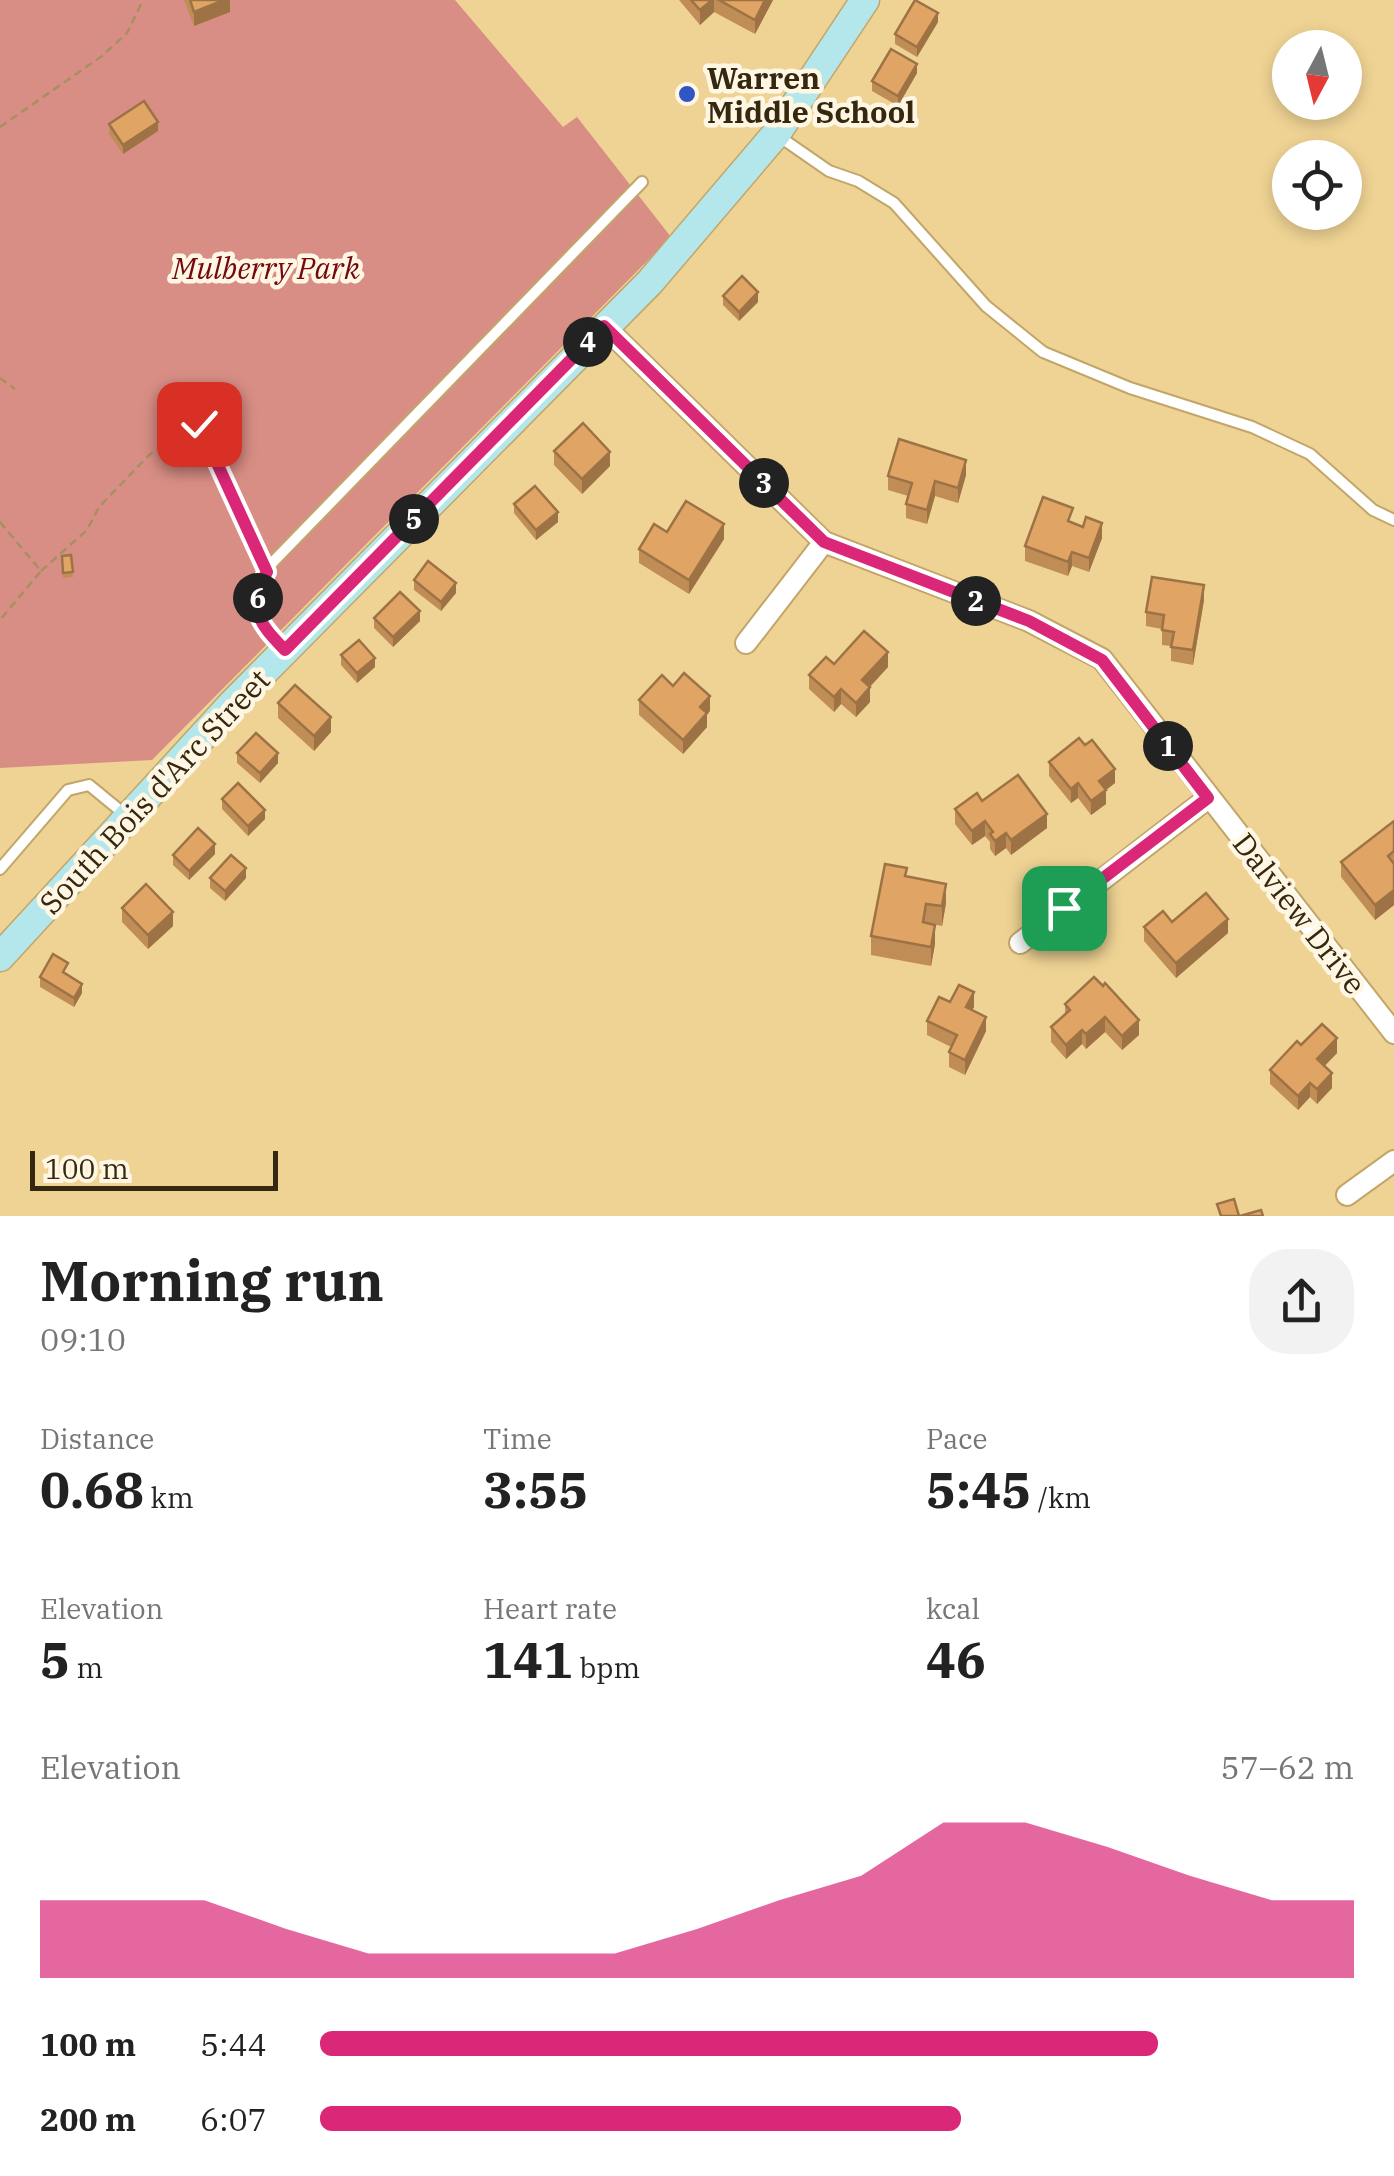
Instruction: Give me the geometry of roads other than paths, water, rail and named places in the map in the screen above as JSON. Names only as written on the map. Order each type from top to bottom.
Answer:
[{"type":"main road","name":"South Bois d'Arc Street","points":[[0,956],[285,650],[650,282],[776,134],[865,0]]},
{"type":"street","name":"Dalview Drive","points":[[604,326],[824,542],[1029,621],[1102,660],[1394,1032]]},
{"type":"street","points":[[746,643],[824,542]]},
{"type":"street","points":[[1020,943],[1208,798]]},
{"type":"street","points":[[1347,1195],[1394,1161]]},
{"type":"lane","points":[[776,134],[828,171],[858,181],[894,203],[986,306],[1043,352],[1130,388],[1252,428],[1310,454],[1373,510],[1394,520]]},
{"type":"lane","points":[[285,650],[256,614],[260,584],[267,572],[642,182]]},
{"type":"lane","points":[[0,869],[68,790],[89,785],[128,817]]},
{"type":"place","name":"Warren Middle School","points":[[687,94]]},
{"type":"park label","name":"Mulberry Park","points":[[266,267]]}]
